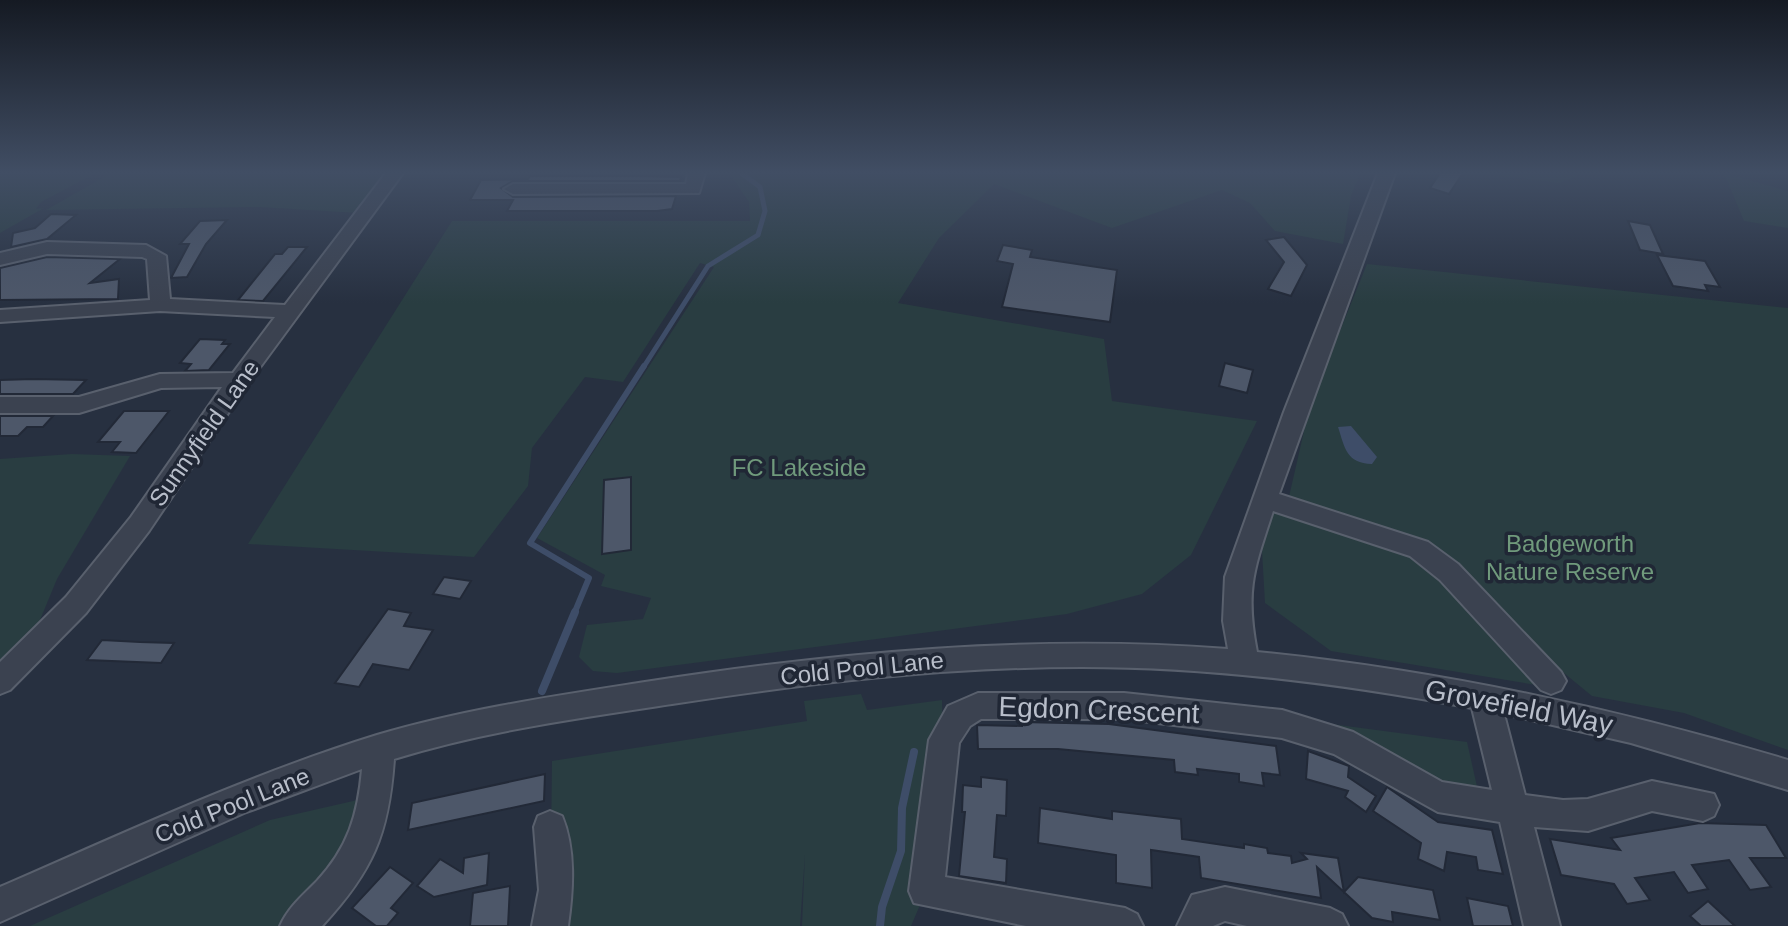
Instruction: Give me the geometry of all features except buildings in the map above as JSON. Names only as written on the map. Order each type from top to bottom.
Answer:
[{"type":"street","name":"Sunnyfield Lane","points":[[0,681],[76,605],[112,559],[239,380],[363,216]]},
{"type":"street","points":[[1245,663],[1237,621],[1238,577],[1371,216]]},
{"type":"street","points":[[0,259],[47,248],[146,251],[156,256],[160,305]]},
{"type":"street","points":[[0,330],[9,316],[160,305],[291,312]]},
{"type":"street","points":[[0,405],[79,405],[160,381],[239,380]]},
{"type":"street","points":[[1265,499],[1419,549],[1449,572],[1551,681]]},
{"type":"street","name":"Cold Pool Lane","points":[[0,905],[199,815],[379,749],[602,702],[735,681],[965,657],[1140,656],[1245,663]]},
{"type":"street","name":"Grovefield Way","points":[[1245,663],[1363,677],[1485,699],[1694,744],[1788,775]]},
{"type":"street","points":[[1485,699],[1542,926]]},
{"type":"street","name":"Egdon Crescent","points":[[1125,926],[926,891],[944,740],[959,716],[978,706],[1079,705],[1204,713],[1282,724],[1342,742],[1438,797],[1510,808]]},
{"type":"street","points":[[298,926],[342,877],[360,851],[375,796],[379,749]]},
{"type":"street","points":[[1510,808],[1576,817],[1652,796],[1703,805]]},
{"type":"street","points":[[550,827],[556,890],[550,926]]},
{"type":"street","points":[[1195,926],[1204,907],[1225,904],[1330,926]]},
{"type":"green space","points":[[0,216],[30,216],[0,233]]},
{"type":"green space","name":"FC Lakeside","points":[[750,216],[961,216],[939,238],[898,303],[1104,339],[1112,401],[1257,421],[1191,555],[1142,594],[1067,614],[617,673],[593,671],[579,657],[587,625],[643,619],[651,598],[601,586],[605,575],[537,538],[714,267],[700,263],[623,382],[585,377],[532,448],[528,486],[474,557],[248,544],[452,221],[750,221]]},
{"type":"green space","name":"FC Lakeside","points":[[1080,216],[1146,216],[1112,228]]},
{"type":"green space","name":"FC Lakeside","points":[[1262,216],[1348,216],[1343,244],[1275,231]]},
{"type":"green space","points":[[1742,216],[1788,216],[1788,228],[1744,221]]},
{"type":"green space","name":"Badgeworth Nature Reserve","points":[[1367,264],[1788,308],[1788,750],[1684,713],[1592,696],[1531,646],[1428,540],[1288,501],[1310,405]]},
{"type":"green space","points":[[72,454],[130,456],[57,579],[40,620],[0,666],[0,459]]},
{"type":"green space","points":[[1274,504],[1392,544],[1435,574],[1529,666],[1536,685],[1331,651],[1265,603],[1262,551]]},
{"type":"green space","points":[[861,694],[867,710],[942,700],[943,749],[926,891],[911,926],[802,926],[805,854],[800,926],[550,926],[552,761],[807,721],[804,701]]},
{"type":"green space","points":[[1331,724],[1467,742],[1478,791],[1468,795],[1333,729]]},
{"type":"green space","points":[[375,796],[298,926],[30,926],[270,820]]},
{"type":"water","points":[[1351,426],[1377,457],[1372,464],[1357,461],[1348,453],[1338,427]]},
{"type":"waterway","points":[[643,368],[708,266],[758,235],[763,216]]},
{"type":"waterway","points":[[574,614],[589,578],[530,543],[644,366]]},
{"type":"waterway","points":[[542,691],[575,612]]},
{"type":"waterway","points":[[880,926],[882,907],[901,851],[902,808],[914,752]]}]
